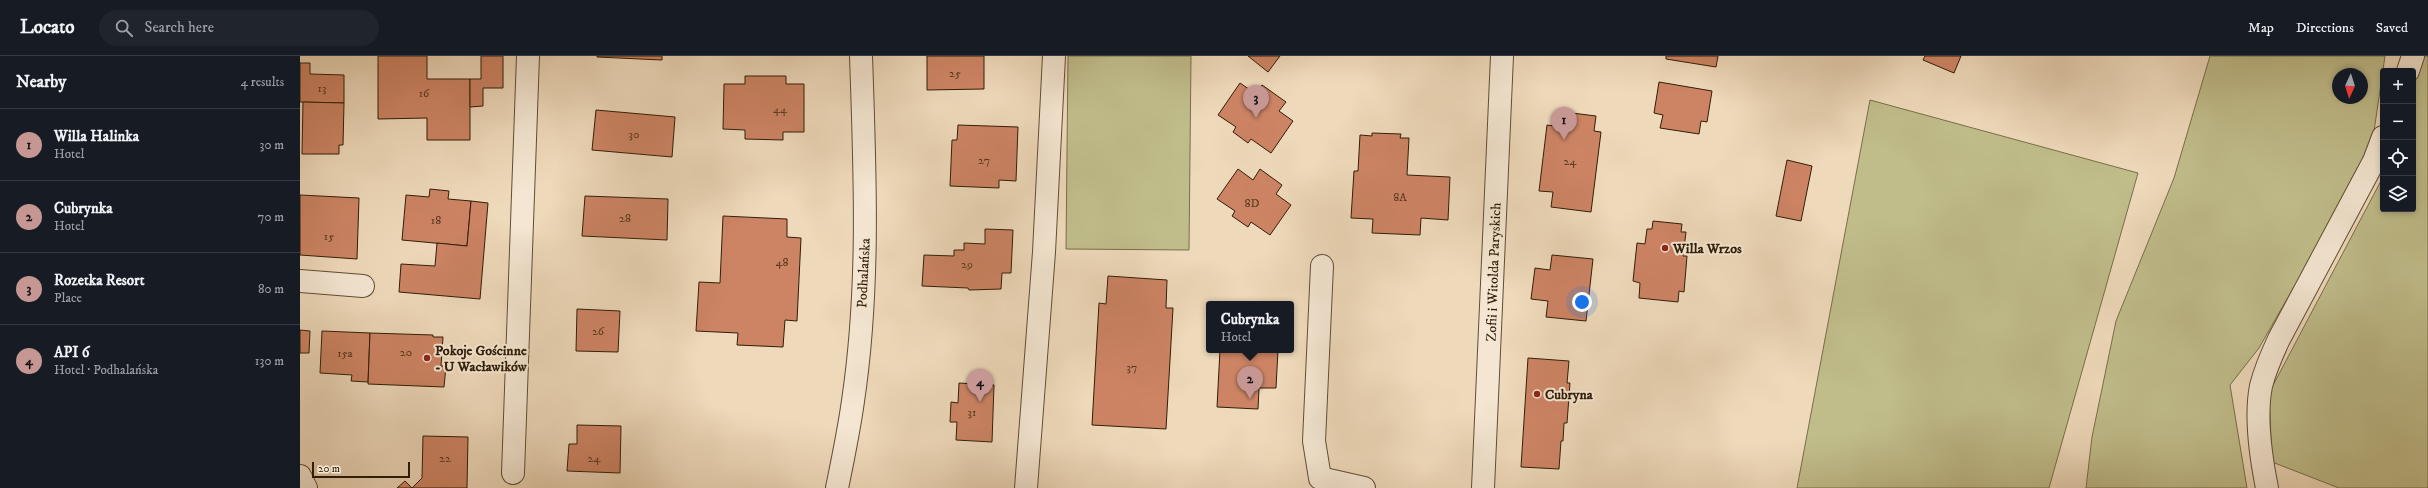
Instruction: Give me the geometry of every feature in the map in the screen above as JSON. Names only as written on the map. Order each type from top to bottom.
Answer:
[{"type":"street","points":[[513,473],[528,56]]},
{"type":"street","name":"Podhalańska","points":[[837,488],[853,401],[862,298],[865,193],[861,56]]},
{"type":"street","points":[[1026,488],[1044,252],[1054,56]]},
{"type":"street","name":"Zofii i Witolda Paryskich","points":[[1483,488],[1502,56]]},
{"type":"street","points":[[2409,68],[2413,56]]},
{"type":"street","points":[[2267,488],[2262,462],[2259,401],[2266,370],[2279,339],[2374,161],[2382,140]]},
{"type":"street","points":[[1322,266],[1314,441],[1320,483],[1364,488]]},
{"type":"street","points":[[300,281],[364,286]]},
{"type":"street","points":[[300,476],[306,488]]},
{"type":"shaded area","points":[[1068,56],[1191,56],[1189,250],[1066,249]]},
{"type":"shaded area","points":[[2210,56],[2385,56],[2383,68],[2380,68],[2380,90],[2371,152],[2259,348],[2230,385],[2247,488],[2086,488],[2092,437],[2116,321],[2174,178]]},
{"type":"shaded area","points":[[2415,56],[2428,56],[2428,488],[2339,488],[2272,462],[2269,393],[2380,183],[2380,212],[2416,212]]},
{"type":"shaded area","points":[[1870,100],[2138,173],[2049,488],[1797,488]]},
{"type":"building","points":[[378,56],[427,56],[427,79],[470,79],[470,140],[427,140],[427,118],[378,119]]},
{"type":"building","points":[[481,56],[503,56],[503,88],[483,88],[483,106],[470,107],[470,79],[481,79]]},
{"type":"building","points":[[662,56],[662,60],[597,57]]},
{"type":"building","points":[[927,56],[984,56],[984,89],[927,90]]},
{"type":"building","points":[[1248,56],[1280,56],[1268,72]]},
{"type":"building","points":[[1666,56],[1718,56],[1716,67],[1666,59]]},
{"type":"building","points":[[1925,56],[1961,56],[1954,73],[1923,60]]},
{"type":"building","points":[[300,63],[310,63],[310,74],[344,75],[344,103],[300,102]]},
{"type":"building","points":[[745,76],[786,76],[786,84],[804,84],[804,132],[783,132],[783,140],[745,139],[745,130],[723,129],[724,84],[745,84]]},
{"type":"building","points":[[1659,82],[1712,91],[1707,122],[1701,121],[1699,134],[1660,128],[1663,115],[1654,113]]},
{"type":"building","points":[[1240,83],[1256,94],[1262,85],[1286,102],[1279,111],[1293,121],[1271,153],[1251,139],[1248,143],[1233,132],[1236,127],[1218,115]]},
{"type":"building","points":[[303,102],[344,103],[343,145],[339,145],[339,154],[302,154]]},
{"type":"building","points":[[596,110],[675,117],[672,157],[592,150]]},
{"type":"building","points":[[1556,111],[1596,116],[1594,131],[1601,132],[1591,212],[1551,207],[1553,192],[1539,191],[1547,125],[1554,126]]},
{"type":"building","points":[[958,125],[1018,127],[1016,181],[999,180],[999,188],[950,186],[952,140],[957,140]]},
{"type":"building","points":[[1372,133],[1401,134],[1400,138],[1409,138],[1407,175],[1450,177],[1448,220],[1421,218],[1420,235],[1372,233],[1373,219],[1351,218],[1354,171],[1358,171],[1360,135],[1372,136]]},
{"type":"building","points":[[1787,160],[1812,166],[1801,221],[1776,216]]},
{"type":"building","points":[[1238,169],[1253,180],[1260,169],[1282,185],[1276,194],[1291,205],[1270,235],[1251,222],[1248,227],[1232,216],[1235,211],[1217,199]]},
{"type":"building","points":[[430,189],[449,191],[448,199],[471,201],[467,246],[402,240],[406,195],[429,197]]},
{"type":"building","points":[[300,195],[359,198],[357,259],[300,255]]},
{"type":"building","points":[[585,196],[668,199],[667,240],[582,236]]},
{"type":"building","points":[[471,201],[488,203],[480,299],[399,292],[401,264],[435,266],[437,243],[467,246]]},
{"type":"building","points":[[723,216],[787,219],[787,237],[801,238],[797,321],[785,320],[783,347],[737,345],[738,333],[696,331],[699,282],[720,283]]},
{"type":"building","points":[[1653,221],[1682,224],[1681,232],[1686,232],[1683,256],[1687,256],[1684,292],[1679,291],[1678,302],[1639,298],[1640,283],[1633,281],[1637,243],[1645,244],[1647,229],[1652,229]]},
{"type":"building","points":[[985,229],[1013,230],[1011,273],[1002,273],[1001,289],[969,290],[968,288],[922,286],[924,255],[954,256],[954,250],[964,250],[964,243],[985,244]]},
{"type":"building","points":[[1552,255],[1593,259],[1586,321],[1546,317],[1548,301],[1531,299],[1535,268],[1550,270]]},
{"type":"building","points":[[1108,276],[1167,280],[1166,308],[1173,308],[1166,429],[1092,425],[1099,303],[1106,304]]},
{"type":"building","points":[[577,309],[620,311],[618,352],[576,351]]},
{"type":"building","points":[[300,330],[310,331],[309,353],[300,353]]},
{"type":"building","points":[[322,331],[370,333],[368,382],[351,381],[352,375],[320,373]]},
{"type":"building","points":[[370,333],[433,335],[433,337],[443,337],[441,366],[446,366],[444,387],[368,384]]},
{"type":"building","points":[[1220,353],[1278,353],[1276,388],[1259,388],[1258,409],[1217,407]]},
{"type":"building","name":"Cubryna","points":[[1528,358],[1569,361],[1567,383],[1570,383],[1567,423],[1564,423],[1559,469],[1521,467]]},
{"type":"building","points":[[959,383],[994,385],[992,442],[956,440],[957,422],[950,422],[951,402],[958,403]]},
{"type":"building","points":[[577,425],[621,426],[620,473],[567,471],[569,444],[577,444]]},
{"type":"building","points":[[423,436],[468,437],[467,488],[412,488],[422,478]]},
{"type":"building","points":[[405,481],[412,488],[397,488]]},
{"type":"place","name":"Rozetka Resort","points":[[1256,118]]},
{"type":"place","name":"Willa Halinka","points":[[1564,140]]},
{"type":"place","name":"Willa Wrzos","points":[[1665,248]]},
{"type":"place","name":"Pokoje Gościnne - U Wacławików","points":[[427,358]]},
{"type":"place","name":"Cubryna","points":[[1537,394]]},
{"type":"place","name":"Cubrynka","points":[[1250,399]]},
{"type":"place","name":"API 6","points":[[980,402]]}]
